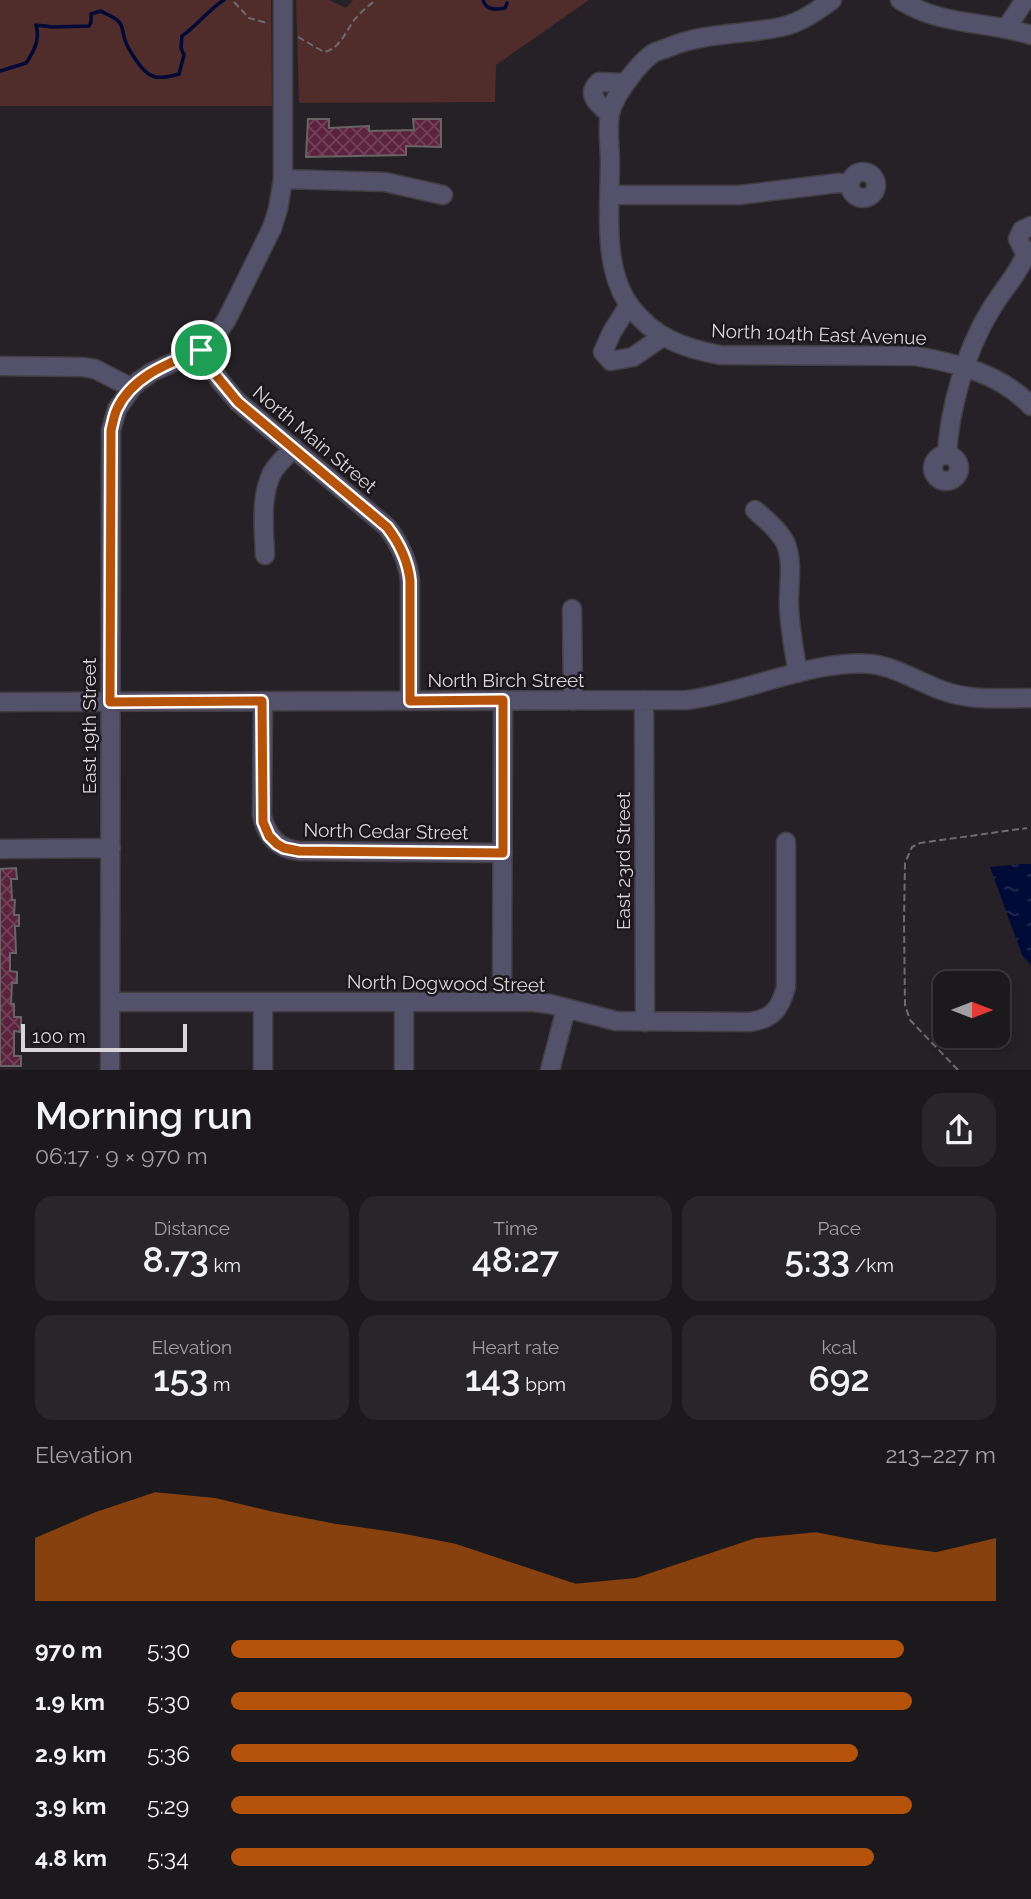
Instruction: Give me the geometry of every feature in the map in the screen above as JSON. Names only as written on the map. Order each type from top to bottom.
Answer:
[{"type":"street","points":[[0,366],[95,369],[132,388],[152,372],[201,350],[212,341],[227,320],[272,228],[278,209],[284,179],[283,0]]},
{"type":"street","points":[[625,83],[599,82],[592,96],[610,114],[625,83],[652,54],[677,43],[704,37],[783,27],[806,18],[832,0]]},
{"type":"street","points":[[900,0],[915,9],[945,20],[1007,27],[1031,35]]},
{"type":"street","points":[[1007,27],[1025,0]]},
{"type":"street","name":"North 104th East Avenue","points":[[610,114],[609,234],[615,275],[629,305],[662,337],[690,349],[720,355],[915,356],[944,361],[999,381],[1031,406]]},
{"type":"street","points":[[284,179],[385,182],[443,194]]},
{"type":"street","points":[[610,195],[739,195],[838,183],[850,184]]},
{"type":"street","points":[[947,455],[948,429],[977,333],[990,309],[1022,266],[1029,251],[1020,246],[1018,237],[1022,230],[1031,226]]},
{"type":"street","points":[[629,305],[603,352],[611,361],[633,357],[662,337]]},
{"type":"street","name":"North Main Street","points":[[201,350],[229,393],[387,527],[400,545],[410,581],[410,701]]},
{"type":"street","name":"East 19th Street","points":[[110,1069],[111,430],[117,409],[132,388]]},
{"type":"street","points":[[265,555],[266,491],[273,472],[294,448]]},
{"type":"street","points":[[755,509],[776,530],[789,555],[789,607],[798,673]]},
{"type":"street","points":[[572,609],[573,701]]},
{"type":"street","name":"North Birch Street","points":[[0,702],[687,700],[710,697],[830,666],[871,664],[907,674],[943,691],[981,698],[1031,698]]},
{"type":"street","points":[[502,1002],[503,700]]},
{"type":"street","name":"East 23rd Street","points":[[644,700],[645,1022]]},
{"type":"street","name":"North Cedar Street","points":[[262,701],[262,815],[265,828],[272,839],[284,848],[299,851],[503,853]]},
{"type":"street","name":"North Dogwood Street","points":[[110,1002],[533,1002],[616,1021],[760,1021],[775,1011],[782,1001],[786,987],[786,842]]},
{"type":"street","points":[[0,849],[111,848]]},
{"type":"street","points":[[262,1002],[263,1069]]},
{"type":"street","points":[[404,1002],[404,1069]]},
{"type":"street","points":[[550,1069],[566,1009]]},
{"type":"path","points":[[234,2],[249,18],[283,28],[324,52],[338,45],[356,18],[376,0]]},
{"type":"path","points":[[958,1069],[910,1020],[905,1004],[905,863],[912,847],[920,843],[1027,828]]},
{"type":"shaded area","points":[[0,0],[271,0],[272,106],[0,106]]},
{"type":"shaded area","points":[[296,0],[329,0],[346,8],[353,0],[589,0],[496,65],[495,102],[299,103]]},
{"type":"water","points":[[1031,864],[1031,965],[1022,955],[990,867]]},
{"type":"building","points":[[308,119],[329,119],[329,128],[369,126],[369,131],[414,130],[413,119],[441,119],[441,147],[406,146],[406,155],[306,157]]},
{"type":"building","points":[[16,868],[17,879],[11,879],[12,900],[15,900],[14,915],[19,915],[19,926],[15,926],[16,953],[10,953],[10,971],[17,972],[17,983],[12,983],[11,1004],[14,1004],[14,1017],[21,1017],[21,1032],[14,1031],[14,1056],[21,1056],[21,1066],[0,1066],[0,869]]},
{"type":"waterway","points":[[0,71],[26,63],[36,44],[36,25],[89,26],[91,14],[101,11],[120,23],[128,48],[145,71],[154,77],[179,74],[184,55],[181,48],[182,36],[224,0]]},
{"type":"waterway","points":[[483,0],[486,6],[494,9],[505,8],[507,3]]},
{"type":"route","points":[[201,350],[214,373],[238,402],[387,527],[400,545],[409,569],[410,581],[410,701],[503,700],[503,853],[299,851],[284,848],[269,836],[262,815],[262,701],[110,702],[111,430],[117,409],[139,381],[172,362],[201,350]]}]
